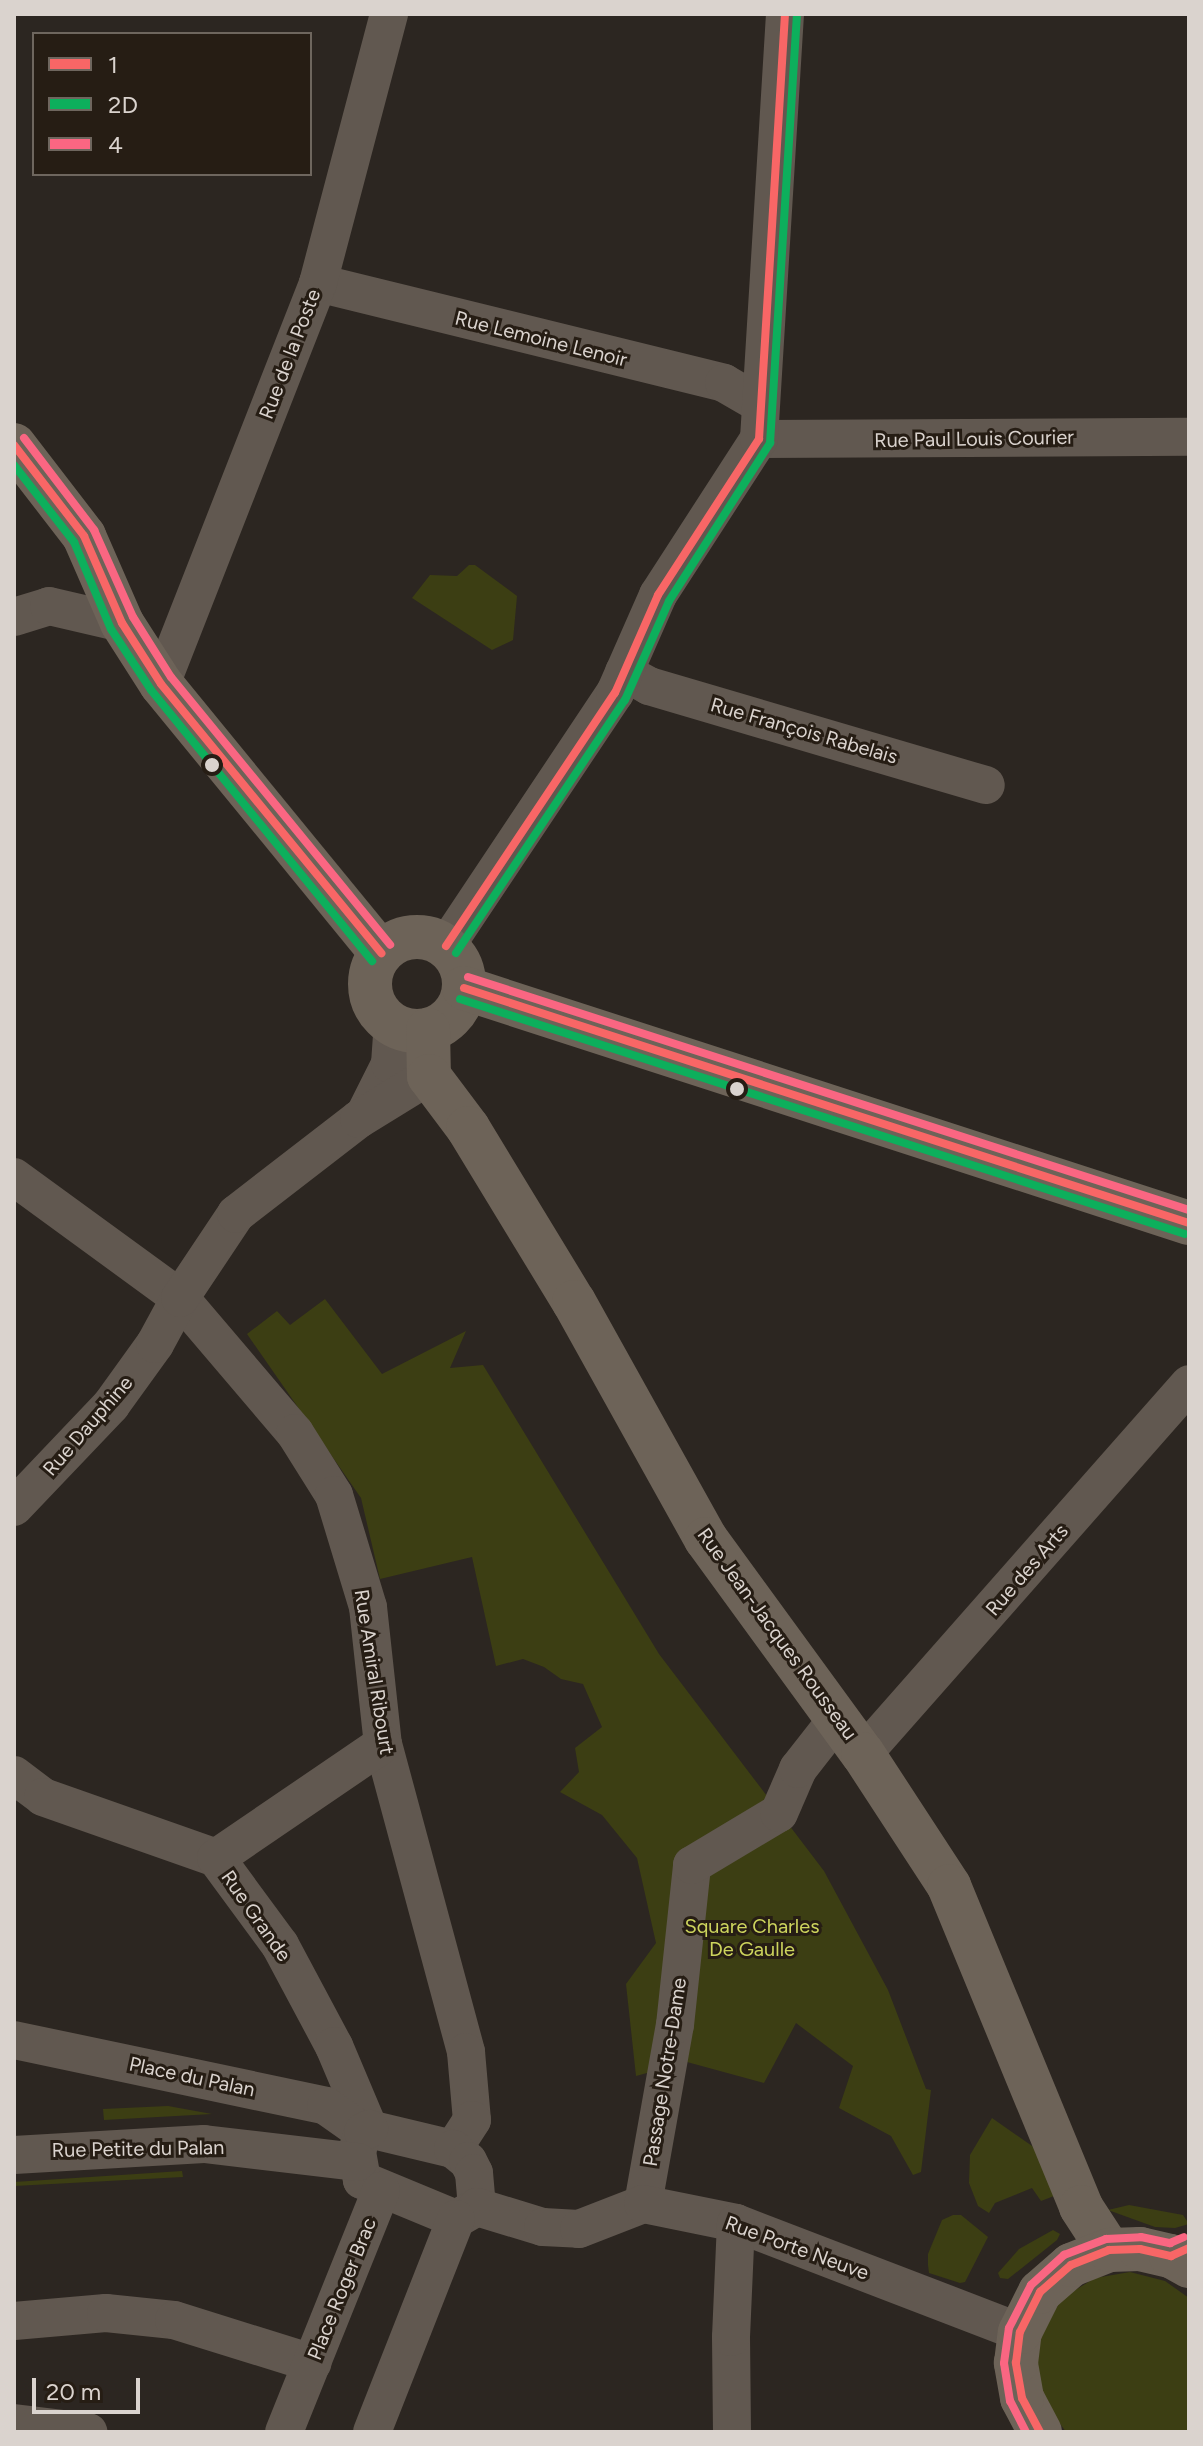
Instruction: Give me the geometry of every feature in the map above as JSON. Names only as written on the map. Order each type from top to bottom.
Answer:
[{"type":"main road","points":[[14,445],[84,536],[122,623],[161,684],[381,953]]},
{"type":"main road","points":[[419,936],[446,946],[460,965],[464,988],[453,1015],[411,1028],[382,1016],[370,992],[370,978],[381,953],[404,938],[419,936]]},
{"type":"main road","points":[[464,988],[1189,1223]]},
{"type":"main road","points":[[411,1028],[431,1078]]},
{"type":"main road","name":"Rue Jean-Jacques Rousseau","points":[[431,1078],[468,1128],[574,1302],[706,1539],[863,1754],[949,1886],[1081,2207],[1109,2250]]},
{"type":"main road","points":[[1040,2432],[1022,2398],[1016,2363],[1020,2332],[1040,2292],[1071,2265],[1109,2250],[1140,2249],[1183,2257]]},
{"type":"street","name":"Rue de la Poste","points":[[161,684],[318,283],[389,14]]},
{"type":"street","points":[[446,946],[615,693],[658,595],[760,422],[780,15]]},
{"type":"street","name":"Rue Lemoine Lenoir","points":[[318,283],[724,383],[760,422]]},
{"type":"street","name":"Rue Paul Louis Courier","points":[[760,422],[1189,437]]},
{"type":"street","points":[[14,617],[49,606],[122,623]]},
{"type":"street","name":"Rue François Rabelais","points":[[624,672],[649,686],[986,785]]},
{"type":"street","points":[[364,1116],[411,1028]]},
{"type":"street","name":"Rue Dauphine","points":[[14,1507],[111,1405],[155,1344],[180,1298],[236,1214],[364,1116],[431,1078]]},
{"type":"street","name":"Rue Amiral Ribourt","points":[[14,1177],[180,1298],[295,1433],[334,1495],[368,1607],[383,1744],[466,2052],[472,2120],[453,2149]]},
{"type":"street","name":"Rue des Arts","points":[[863,1754],[1189,1384]]},
{"type":"street","name":"Passage Notre-Dame","points":[[643,2204],[675,2025],[692,1865],[779,1813],[798,1769],[837,1719]]},
{"type":"street","points":[[216,1858],[383,1744]]},
{"type":"street","name":"Rue Grande","points":[[14,1775],[43,1797],[216,1858],[280,1945],[334,2046],[368,2154]]},
{"type":"street","name":"Place du Palan","points":[[14,2040],[326,2106],[368,2154]]},
{"type":"street","name":"Rue Petite du Palan","points":[[14,2155],[204,2144],[368,2154]]},
{"type":"street","points":[[368,2154],[453,2149],[468,2161],[474,2173],[467,2213],[372,2432]]},
{"type":"street","points":[[368,2154],[467,2213],[543,2227],[579,2229],[643,2204]]},
{"type":"street","name":"Place Roger Brac","points":[[284,2432],[312,2363],[368,2154]]},
{"type":"street","name":"Rue Porte Neuve","points":[[643,2204],[736,2223],[1020,2332]]},
{"type":"street","points":[[732,2432],[731,2337],[736,2223]]},
{"type":"street","points":[[14,2321],[106,2313],[174,2320],[312,2363]]},
{"type":"street","points":[[14,2423],[88,2432]]},
{"type":"green space","points":[[469,565],[475,565],[517,596],[513,640],[492,650],[412,598],[430,575],[457,576]]},
{"type":"green space","name":"Square Charles De Gaulle","points":[[325,1299],[382,1374],[466,1331],[450,1368],[483,1365],[659,1654],[824,1871],[888,1990],[926,2089],[931,2090],[921,2172],[913,2175],[891,2136],[839,2108],[853,2066],[796,2023],[764,2083],[687,2062],[636,2076],[626,1984],[656,1943],[637,1858],[602,1815],[560,1792],[579,1772],[575,1748],[602,1727],[583,1684],[561,1679],[544,1667],[523,1659],[496,1666],[472,1557],[380,1579],[361,1498],[247,1334],[277,1311],[290,1325]]},
{"type":"green space","points":[[168,2106],[212,2114],[104,2120],[103,2109]]},
{"type":"green space","points":[[992,2118],[1035,2148],[1054,2196],[1041,2201],[1032,2188],[995,2203],[989,2213],[978,2206],[969,2183],[970,2155]]},
{"type":"green space","points":[[182,2171],[183,2177],[14,2186],[14,2182]]},
{"type":"green space","points":[[1129,2205],[1183,2215],[1189,2224],[1175,2228],[1155,2227],[1108,2210]]},
{"type":"green space","points":[[961,2215],[988,2237],[965,2282],[960,2283],[929,2273],[928,2265],[928,2254],[942,2220]]},
{"type":"green space","points":[[1053,2230],[1060,2234],[1057,2240],[1008,2279],[1000,2278],[998,2273],[1019,2249]]},
{"type":"green space","points":[[1130,2272],[1165,2281],[1189,2298],[1189,2432],[1066,2432],[1041,2397],[1035,2361],[1043,2326],[1064,2297],[1095,2278]]},
{"type":"transit line","name":"1","points":[[446,946],[615,693],[658,595],[759,439],[785,14]]},
{"type":"transit line","name":"2D","points":[[456,953],[625,700],[669,601],[770,443],[797,15]]},
{"type":"transit line","name":"4","points":[[24,438],[94,530],[133,617],[171,677],[390,945]]},
{"type":"transit line","name":"1","points":[[14,445],[84,536],[122,623],[161,684],[381,953]]},
{"type":"transit line","name":"2D","points":[[14,465],[74,542],[111,629],[151,690],[372,961]]},
{"type":"transit line","name":"4","points":[[468,977],[1189,1210]]},
{"type":"transit line","name":"1","points":[[464,988],[1189,1223]]},
{"type":"transit line","name":"2D","points":[[460,999],[1185,1234]]},
{"type":"transit line","name":"4","points":[[1026,2432],[1010,2401],[1004,2363],[1009,2328],[1031,2285],[1064,2255],[1106,2239],[1141,2237],[1170,2243],[1184,2237]]},
{"type":"transit line","name":"1","points":[[1040,2432],[1022,2398],[1016,2363],[1020,2332],[1040,2292],[1071,2265],[1109,2250],[1140,2249],[1171,2256],[1189,2248]]}]
